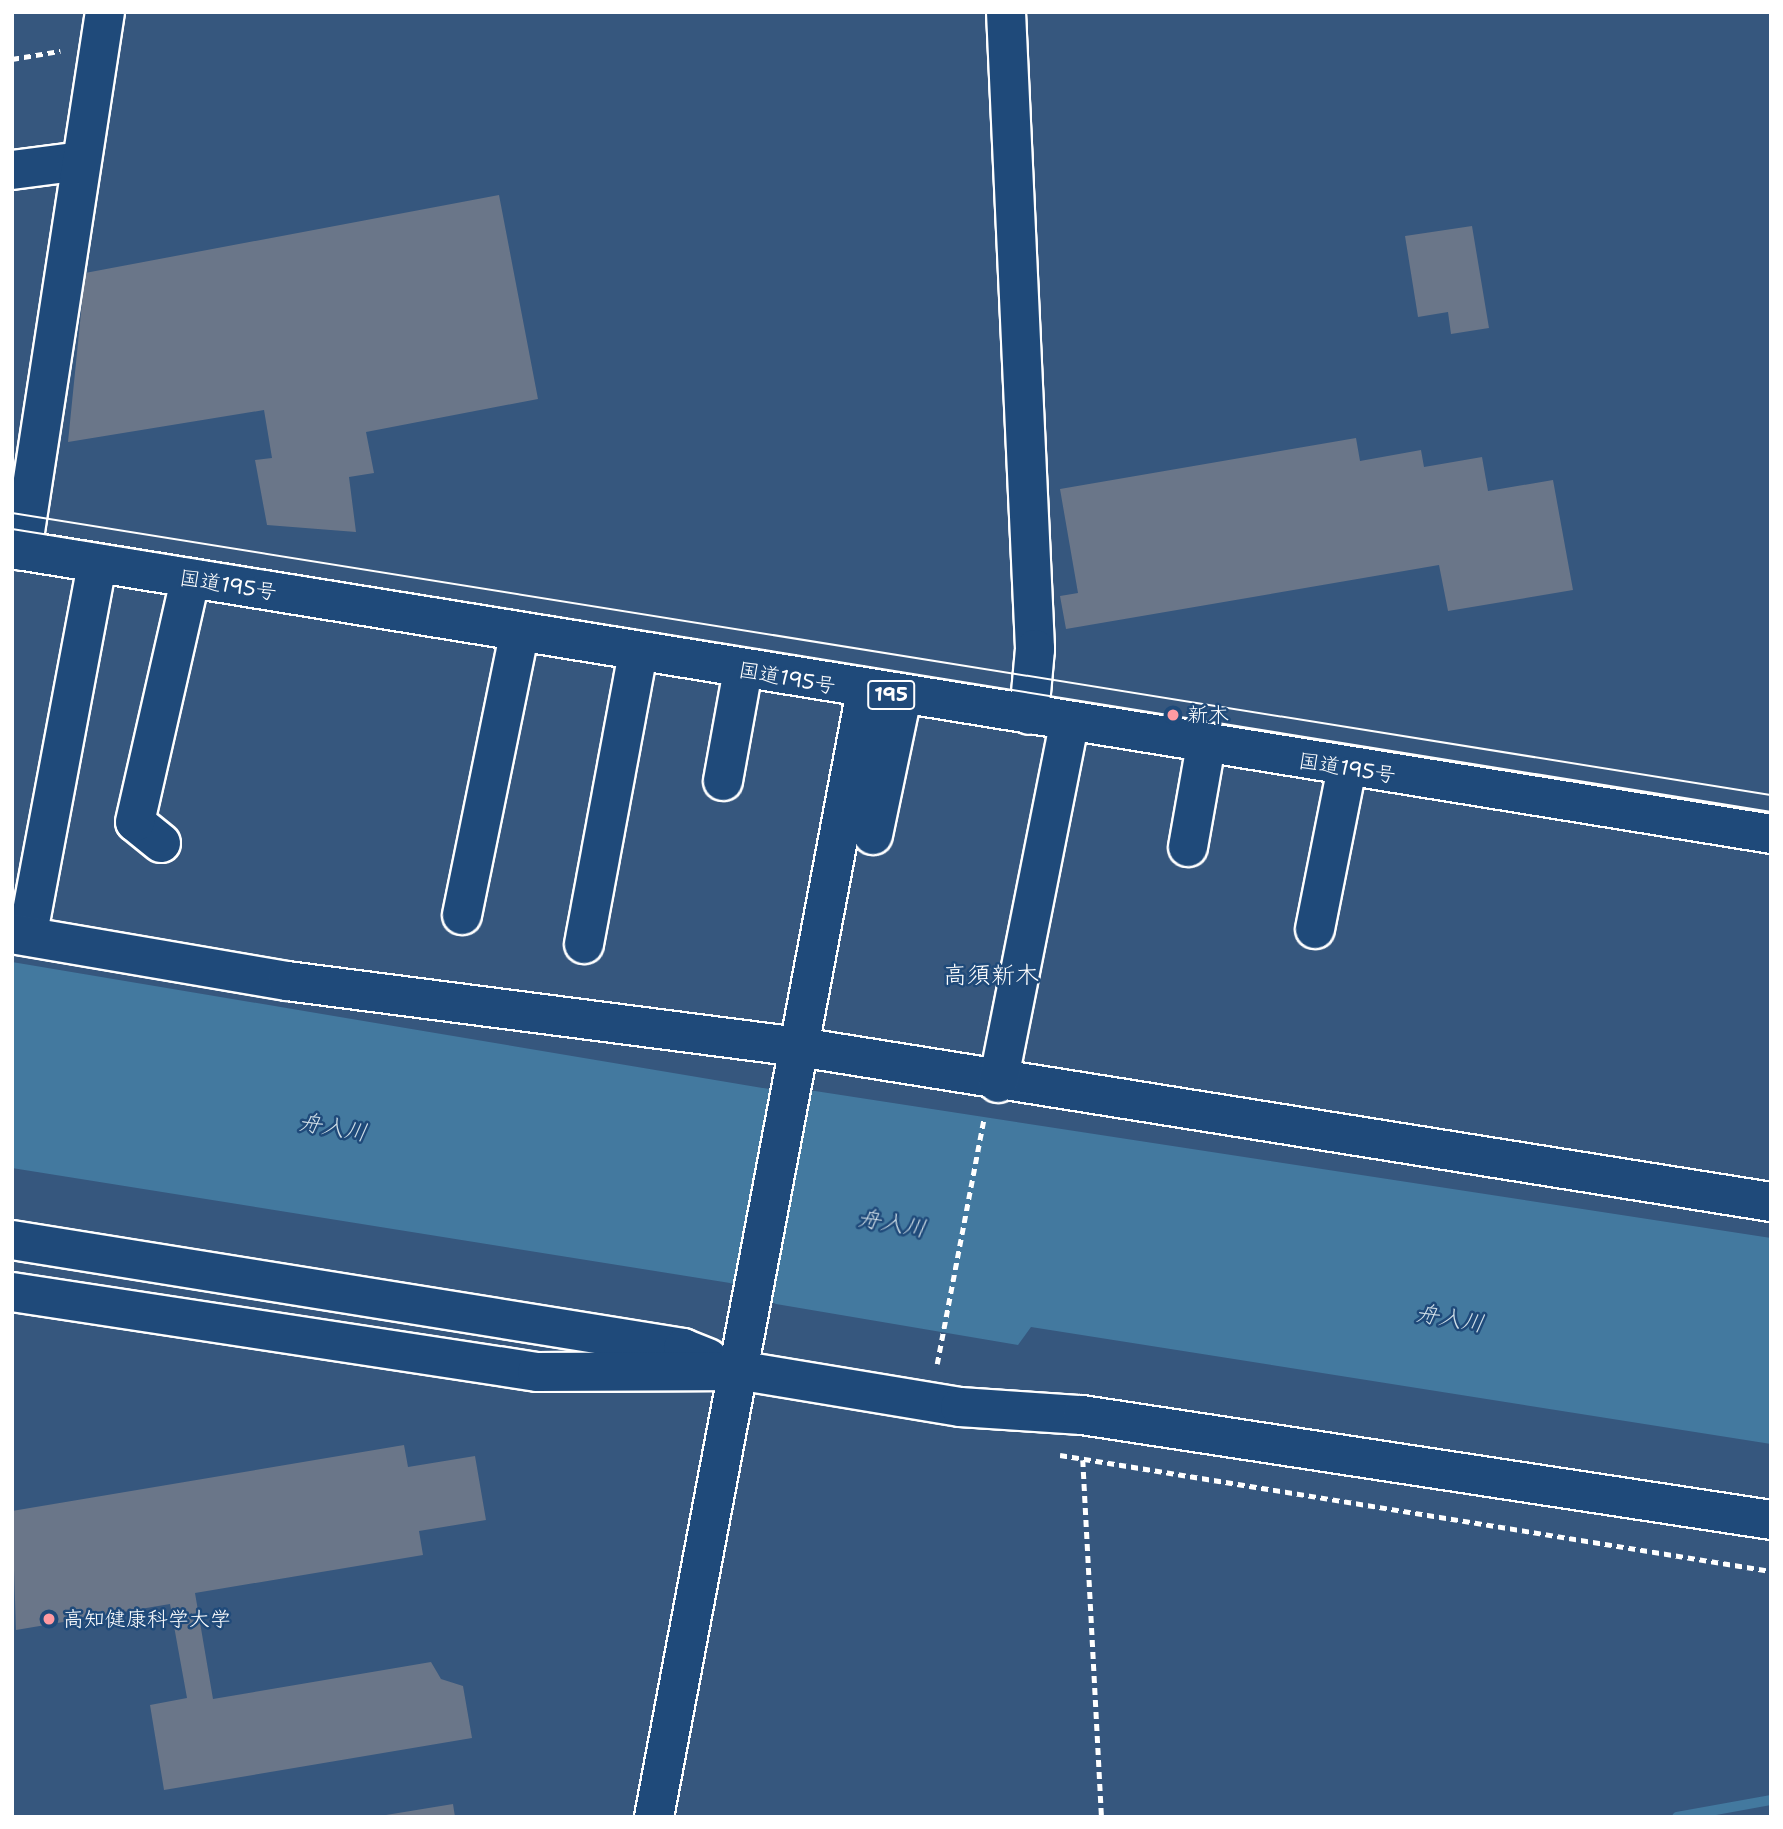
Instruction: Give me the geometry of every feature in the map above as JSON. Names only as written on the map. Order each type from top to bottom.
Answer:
[{"type":"main road","points":[[1006,12],[1035,649],[1029,715]]},
{"type":"main road","points":[[17,550],[102,29]]},
{"type":"main road","points":[[12,170],[81,161]]},
{"type":"main road","name":"国道195号","points":[[17,550],[884,694],[1070,721],[1347,768],[1771,834]]},
{"type":"main road","points":[[97,563],[63,819],[21,926],[287,981],[796,1058],[992,1095],[1771,1202]]},
{"type":"main road","points":[[161,843],[135,822],[190,579]]},
{"type":"main road","points":[[461,915],[519,634]]},
{"type":"main road","points":[[584,944],[638,654]]},
{"type":"main road","points":[[713,777],[733,669]]},
{"type":"main road","points":[[873,835],[884,694]]},
{"type":"main road","points":[[654,1817],[744,1361],[796,1058],[884,694]]},
{"type":"main road","points":[[992,1095],[1070,721]]},
{"type":"main road","points":[[1188,847],[1206,745]]},
{"type":"main road","points":[[1315,929],[1347,768]]},
{"type":"main road","points":[[12,1240],[683,1348],[960,1407],[1096,1417],[1771,1520]]},
{"type":"main road","points":[[12,1292],[537,1373],[744,1361]]},
{"type":"path","points":[[12,59],[102,29]]},
{"type":"path","points":[[935,1372],[992,1095]]},
{"type":"path","points":[[1044,1450],[1083,1460],[1771,1571]]},
{"type":"path","points":[[1083,1460],[1102,1817]]},
{"type":"water","name":"舟入川","points":[[12,962],[769,1089],[815,1091],[1771,1238],[1771,1444],[1031,1327],[1018,1345],[776,1304],[730,1283],[12,1168]]},
{"type":"building","points":[[499,195],[538,399],[366,432],[374,473],[349,477],[356,532],[267,525],[255,460],[272,458],[264,410],[68,442],[85,273]]},
{"type":"building","points":[[1472,226],[1489,328],[1451,334],[1448,312],[1418,317],[1405,236]]},
{"type":"building","points":[[1356,438],[1360,461],[1421,450],[1424,467],[1482,457],[1488,491],[1553,480],[1573,590],[1448,611],[1439,565],[1066,629],[1060,596],[1078,593],[1060,489]]},
{"type":"building","name":"高知健康科学大学","points":[[404,1445],[408,1467],[475,1456],[486,1520],[419,1531],[423,1555],[195,1593],[213,1699],[431,1662],[441,1679],[463,1686],[472,1738],[164,1790],[150,1705],[187,1698],[170,1604],[16,1630],[12,1511]]},
{"type":"building","points":[[453,1804],[455,1817],[386,1817],[386,1815]]},
{"type":"waterway","points":[[1677,1817],[1771,1800]]},
{"type":"tram line","points":[[12,513],[1771,795]]},
{"type":"tram line","points":[[12,529],[1771,812]]},
{"type":"place","name":"新木","points":[[1173,715]]},
{"type":"place","name":"高知健康科学大学","points":[[49,1619]]},
{"type":"district","name":"高須新木","points":[[991,976]]}]
